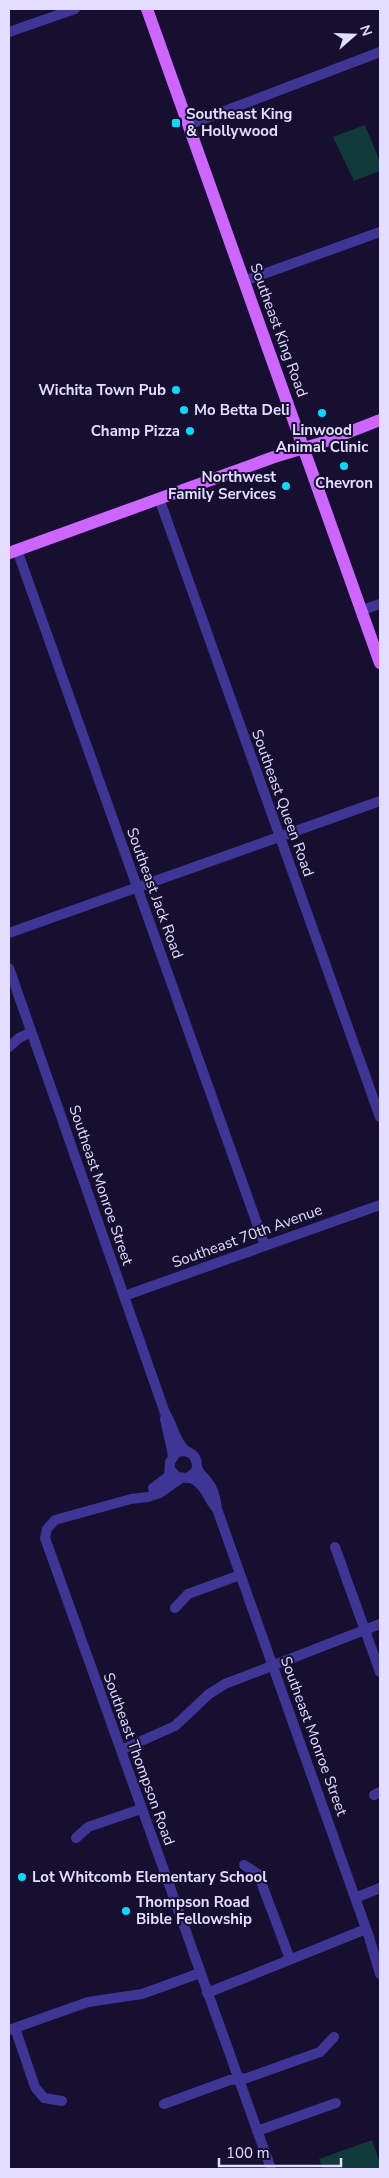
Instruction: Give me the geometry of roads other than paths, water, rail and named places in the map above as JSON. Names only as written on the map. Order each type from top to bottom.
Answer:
[{"type":"main road","name":"Southeast King Road","points":[[147,9],[380,663]]},
{"type":"main road","points":[[13,552],[380,420]]},
{"type":"street","points":[[9,32],[75,9]]},
{"type":"street","points":[[188,124],[380,52]]},
{"type":"street","points":[[244,281],[380,232]]},
{"type":"street","name":"Southeast Queen Road","points":[[159,498],[380,1117]]},
{"type":"street","name":"Southeast Jack Road","points":[[13,552],[137,887],[265,1246]]},
{"type":"street","points":[[362,610],[380,604]]},
{"type":"street","points":[[9,933],[380,801]]},
{"type":"street","name":"Southeast Monroe Street","points":[[9,968],[165,1413],[171,1421],[181,1447],[186,1451]]},
{"type":"street","points":[[9,1047],[19,1038],[31,1032]]},
{"type":"street","name":"Southeast 70th Avenue","points":[[124,1296],[380,1205]]},
{"type":"street","name":"Southeast Monroe Street","points":[[165,1413],[165,1424],[173,1449],[173,1456]]},
{"type":"street","points":[[186,1451],[195,1457],[197,1467],[194,1474],[156,1494],[141,1499],[131,1499],[139,1493],[160,1484],[169,1476],[170,1462],[173,1456],[179,1452],[186,1451]]},
{"type":"street","name":"Southeast Monroe Street","points":[[197,1467],[213,1491],[217,1509],[366,1929],[380,1974]]},
{"type":"street","points":[[170,1469],[174,1475],[184,1478]]},
{"type":"street","name":"Southeast Monroe Street","points":[[184,1478],[195,1479],[201,1484],[210,1502],[217,1509]]},
{"type":"street","name":"Southeast Thompson Road","points":[[131,1499],[52,1522],[47,1528],[46,1546],[271,2169]]},
{"type":"street","points":[[335,1547],[380,1672]]},
{"type":"street","points":[[175,1608],[188,1594],[240,1575]]},
{"type":"street","points":[[121,1750],[175,1726],[216,1688],[380,1624]]},
{"type":"street","points":[[76,1838],[88,1827],[141,1808]]},
{"type":"street","points":[[244,1865],[258,1874],[290,1959]]},
{"type":"street","points":[[355,1898],[380,1888]]},
{"type":"street","points":[[207,1992],[366,1929]]},
{"type":"street","points":[[62,2101],[44,2098],[35,2087],[12,2029],[88,2002],[142,1994],[200,1973]]},
{"type":"street","points":[[164,2104],[320,2052],[334,2036]]},
{"type":"street","points":[[257,2131],[336,2103]]},
{"type":"place","name":"Southeast King & Hollywood","points":[[176,123]]},
{"type":"place","name":"Wichita Town Pub","points":[[176,390]]},
{"type":"place","name":"Mo Betta Deli","points":[[184,410]]},
{"type":"place","name":"Linwood Animal Clinic","points":[[322,413]]},
{"type":"place","name":"Champ Pizza","points":[[190,431]]},
{"type":"place","name":"Chevron","points":[[344,466]]},
{"type":"place","name":"Northwest Family Services","points":[[286,486]]},
{"type":"place","name":"Lot Whitcomb Elementary School","points":[[22,1877]]},
{"type":"place","name":"Thompson Road Bible Fellowship","points":[[126,1911]]}]
